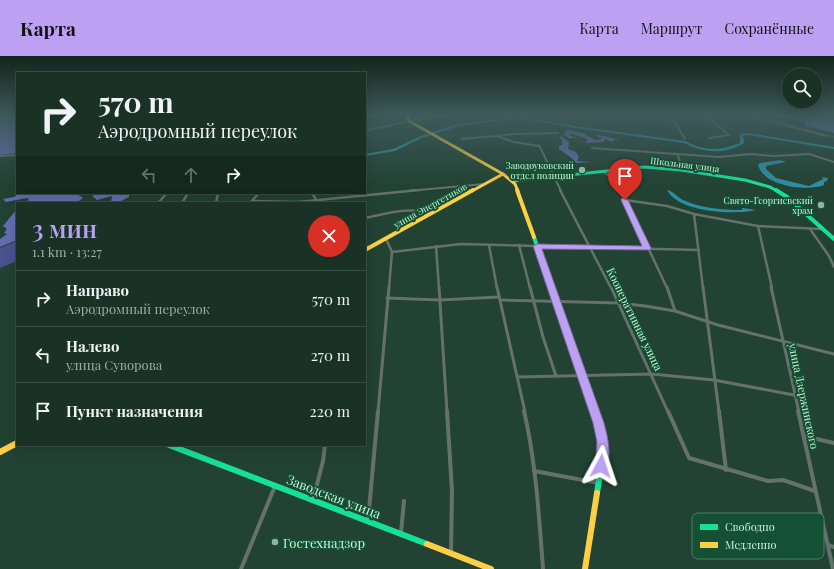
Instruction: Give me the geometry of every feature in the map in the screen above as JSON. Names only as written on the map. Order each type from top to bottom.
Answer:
[{"type":"street","points":[[440,138],[513,181],[558,303],[603,442],[599,483],[585,569]]},
{"type":"street","points":[[462,139],[474,138]]},
{"type":"street","name":"Кооперативная улица","points":[[501,138],[514,142],[539,145],[553,177],[619,303],[689,458],[726,470]]},
{"type":"street","points":[[592,148],[719,157],[751,154],[774,156],[809,154],[826,158],[834,162]]},
{"type":"street","points":[[0,156],[16,155]]},
{"type":"street","points":[[678,155],[681,170]]},
{"type":"street","name":"Школьная улица","points":[[513,181],[644,168],[681,170],[758,183],[795,202],[834,239]]},
{"type":"street","points":[[604,172],[617,181],[670,295],[675,311]]},
{"type":"street","name":"улица Энергетиков","points":[[366,249],[503,174]]},
{"type":"street","points":[[251,202],[329,201],[484,184]]},
{"type":"street","points":[[159,202],[166,194]]},
{"type":"street","points":[[251,202],[258,194]]},
{"type":"street","points":[[313,194],[317,200]]},
{"type":"street","points":[[625,200],[667,206],[694,214],[758,226],[824,229]]},
{"type":"street","points":[[366,218],[416,211],[430,214]]},
{"type":"street","points":[[694,214],[709,322],[714,380],[726,470],[768,481],[783,480],[815,491]]},
{"type":"street","name":"улица Дзержинского","points":[[758,226],[820,513]]},
{"type":"street","points":[[810,229],[829,256],[834,267]]},
{"type":"street","points":[[368,521],[392,252],[386,239]]},
{"type":"street","points":[[392,252],[436,246],[489,245],[699,250]]},
{"type":"street","points":[[489,245],[499,299],[529,432],[543,569]]},
{"type":"street","points":[[520,245],[534,302],[556,376]]},
{"type":"street","points":[[436,246],[452,491],[451,553]]},
{"type":"street","points":[[387,298],[440,300],[499,299],[558,303],[619,303],[675,311],[709,322],[834,354]]},
{"type":"street","points":[[517,377],[652,374],[714,380],[794,395]]},
{"type":"street","points":[[804,436],[834,443]]},
{"type":"street","points":[[0,452],[16,444]]},
{"type":"street","name":"Заводская улица","points":[[172,446],[401,533],[491,569]]},
{"type":"street","points":[[313,500],[325,446]]},
{"type":"street","points":[[534,471],[599,483]]},
{"type":"street","points":[[241,569],[275,486]]},
{"type":"street","points":[[401,533],[404,501]]},
{"type":"street","name":"улица Дзержинского","points":[[824,528],[833,569]]},
{"type":"street","points":[[828,545],[834,547]]},
{"type":"shaded area","points":[[0,138],[16,138],[16,153],[0,155]]},
{"type":"shaded area","points":[[559,138],[564,138],[569,142],[568,149],[576,152],[579,157],[577,161],[592,162],[576,163],[559,149],[559,146],[562,145],[562,139]]},
{"type":"shaded area","points":[[585,138],[591,138],[595,140],[603,139],[601,138],[611,138],[620,140],[613,140],[613,142],[605,139],[604,142],[587,143],[586,142],[588,139]]},
{"type":"shaded area","points":[[780,160],[786,162],[766,166],[766,169],[776,178],[809,186],[823,179],[822,177],[828,178],[827,181],[824,182],[824,185],[816,187],[807,188],[786,186],[768,178],[758,165],[760,163]]},
{"type":"shaded area","points":[[667,190],[683,200],[704,207],[727,210],[742,210],[742,208],[756,210],[746,212],[721,212],[695,208],[683,204],[673,198]]},
{"type":"shaded area","points":[[18,194],[77,194],[83,198],[77,202],[26,202],[29,199],[27,198],[6,202],[3,199],[14,197]]},
{"type":"shaded area","points":[[98,194],[129,194],[129,197],[119,202],[111,202],[112,196],[97,200],[92,196]]},
{"type":"shaded area","points":[[16,210],[16,240],[0,247],[0,239],[7,234],[4,233],[7,229],[3,226]]},
{"type":"shaded area","points":[[16,241],[16,261],[0,268],[0,248]]},
{"type":"waterway","points":[[366,155],[394,150],[419,138]]},
{"type":"waterway","points":[[655,138],[685,142],[692,146],[706,150],[728,149],[742,143],[741,138]]},
{"type":"waterway","points":[[773,138],[834,148]]},
{"type":"waterway","points":[[0,146],[16,145]]},
{"type":"traffic: fast","points":[[513,181],[644,167],[681,170],[745,180],[770,187],[787,197],[834,239]]},
{"type":"traffic: fast","points":[[534,237],[603,442],[603,454],[597,493]]},
{"type":"traffic: fast","points":[[172,446],[427,544]]},
{"type":"traffic: slow","points":[[439,138],[503,174],[515,184],[534,237]]},
{"type":"traffic: slow","points":[[366,249],[503,174]]},
{"type":"traffic: slow","points":[[0,452],[16,444]]},
{"type":"traffic: slow","points":[[585,569],[597,493]]},
{"type":"traffic: slow","points":[[427,544],[491,569]]},
{"type":"place","name":"Заводоуковский отдел полиции","points":[[582,170]]},
{"type":"place","name":"Свято-Георгиевский храм","points":[[821,205]]},
{"type":"place","name":"Гостехнадзор","points":[[275,542]]},
{"type":"route","points":[[601,466],[603,442],[598,423],[558,303],[537,246],[648,248],[625,200]]}]
